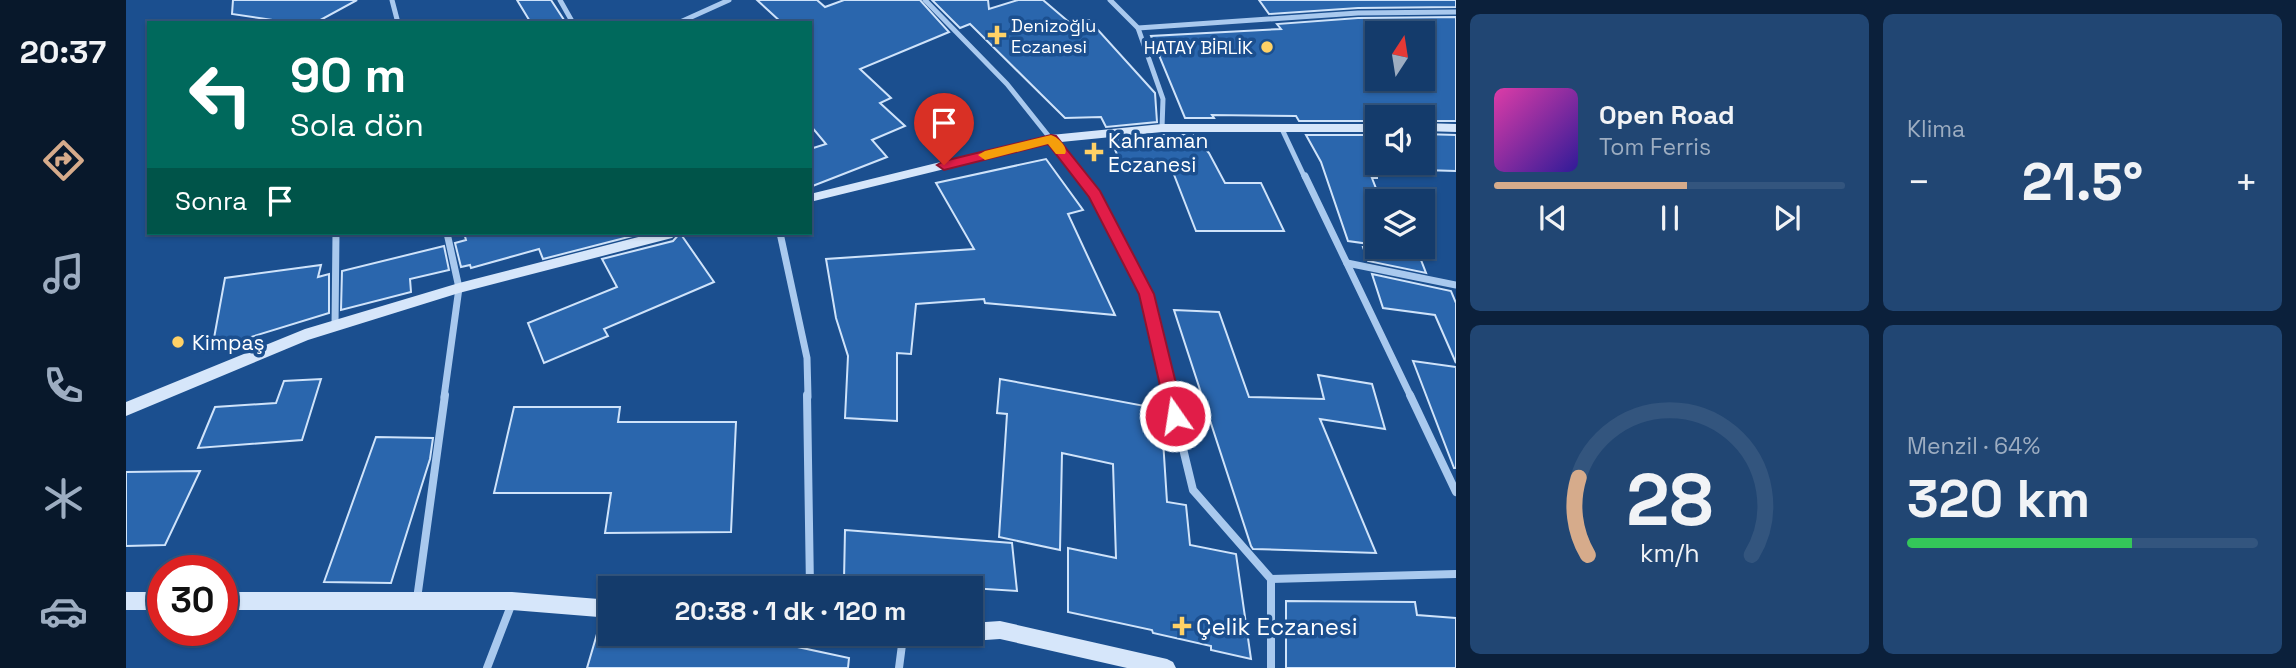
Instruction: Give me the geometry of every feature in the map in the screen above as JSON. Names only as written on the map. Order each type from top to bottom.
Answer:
[{"type":"main road","points":[[1435,127],[1456,128]]},
{"type":"main road","points":[[812,198],[1051,139],[1162,128],[1365,128]]},
{"type":"main road","points":[[126,409],[305,335],[459,288],[664,235]]},
{"type":"main road","points":[[126,601],[147,601]]},
{"type":"main road","points":[[238,601],[512,601],[598,608]]},
{"type":"main road","points":[[983,631],[1000,630],[1167,668]]},
{"type":"street","points":[[392,0],[397,21]]},
{"type":"street","points":[[559,0],[572,21]]},
{"type":"street","points":[[682,21],[729,0]]},
{"type":"street","points":[[925,0],[1007,84],[1095,194],[1146,294],[1193,490],[1270,579],[1270,668]]},
{"type":"street","points":[[1110,0],[1138,28],[1163,99],[1162,128]]},
{"type":"street","points":[[1138,28],[1358,13],[1456,12]]},
{"type":"street","points":[[1281,127],[1456,492]]},
{"type":"street","points":[[335,235],[335,326]]},
{"type":"street","points":[[417,600],[459,288],[447,235]]},
{"type":"street","points":[[780,235],[807,358],[810,576]]},
{"type":"street","points":[[1347,263],[1456,285]]},
{"type":"street","points":[[1270,579],[1456,574]]},
{"type":"street","points":[[487,668],[512,601]]},
{"type":"street","points":[[900,668],[902,646]]},
{"type":"building","points":[[233,0],[357,0],[319,21],[279,21],[232,14]]},
{"type":"building","points":[[517,0],[551,0],[565,21],[530,21]]},
{"type":"building","points":[[757,0],[817,0],[825,7],[844,0],[920,0],[949,32],[860,69],[891,98],[880,103],[905,126],[872,140],[887,157],[812,186],[812,148],[826,144],[812,127],[812,21],[780,21]]},
{"type":"building","points":[[932,0],[988,0],[989,9],[1018,0],[1043,0],[1070,23],[1089,20],[1155,93],[1157,122],[1106,127],[1101,117],[1065,118],[970,24],[960,28]]},
{"type":"building","points":[[1259,0],[1456,0],[1456,7],[1358,8],[1269,14]]},
{"type":"building","points":[[1456,17],[1456,121],[1435,121],[1435,105],[1365,105],[1365,121],[1299,121],[1296,116],[1212,115],[1214,118],[1185,118],[1151,36],[1281,29],[1277,24],[1358,18]]},
{"type":"building","points":[[1435,134],[1456,135],[1456,171],[1435,170]]},
{"type":"building","points":[[1193,135],[1209,153],[1225,183],[1261,183],[1284,231],[1196,231],[1171,167],[1123,169],[1111,140]]},
{"type":"building","points":[[1306,135],[1365,135],[1365,175],[1377,175],[1377,178],[1372,178],[1376,189],[1365,189],[1365,243],[1348,241],[1321,162]]},
{"type":"building","points":[[1046,159],[1083,210],[1068,214],[1115,315],[985,303],[984,299],[916,304],[911,354],[897,353],[897,421],[845,418],[848,356],[836,318],[826,259],[974,249],[936,183]]},
{"type":"building","points":[[465,235],[636,235],[543,259],[539,249],[471,268],[470,265],[461,267],[455,243],[466,240]]},
{"type":"building","points":[[681,235],[714,282],[604,329],[608,336],[544,363],[528,323],[617,287],[602,259],[673,241]]},
{"type":"building","points":[[444,246],[449,270],[410,279],[411,292],[341,310],[342,271]]},
{"type":"building","points":[[1367,259],[1421,259],[1426,273]]},
{"type":"building","points":[[321,265],[318,277],[329,274],[329,313],[212,349],[225,278]]},
{"type":"building","points":[[1372,274],[1451,291],[1456,303],[1456,363],[1435,315],[1383,308]]},
{"type":"building","points":[[1174,310],[1219,312],[1249,397],[1324,399],[1318,375],[1372,384],[1385,429],[1320,419],[1376,553],[1253,549]]},
{"type":"building","points":[[1413,361],[1456,367],[1456,468],[1454,468]]},
{"type":"building","points":[[321,379],[302,440],[198,448],[215,407],[276,403],[284,381]]},
{"type":"building","points":[[1000,379],[1161,409],[1167,502],[1186,505],[1190,545],[1236,554],[1251,659],[1211,650],[1211,646],[1153,633],[1152,630],[1068,612],[1068,548],[1116,558],[1113,464],[1062,453],[1060,550],[999,537],[1007,414],[997,413]]},
{"type":"building","points":[[514,407],[620,407],[618,422],[736,422],[731,532],[605,533],[611,493],[494,493]]},
{"type":"building","points":[[376,437],[433,438],[430,459],[391,583],[324,582]]},
{"type":"building","points":[[200,471],[165,545],[126,546],[126,472]]},
{"type":"building","points":[[845,530],[1012,543],[1017,591],[983,589],[983,576],[844,576]]},
{"type":"building","points":[[1286,601],[1415,602],[1417,615],[1456,618],[1456,668],[1286,668]]},
{"type":"building","points":[[597,634],[598,646],[793,646],[849,658],[848,668],[587,668]]},
{"type":"slow traffic","points":[[985,155],[1051,139],[1061,151]]},
{"type":"place","name":"Denizoğlu Eczanesi","points":[[997,35]]},
{"type":"place","name":"HATAY BİRLİK","points":[[1267,47]]},
{"type":"place","name":"Kahraman Eczanesi","points":[[1094,152]]},
{"type":"place","name":"Kimpaş","points":[[178,342]]},
{"type":"place","name":"Çelik Eczanesi","points":[[1182,626]]},
{"type":"route","points":[[944,165],[1051,139],[1095,194],[1146,294],[1175,416]]}]
